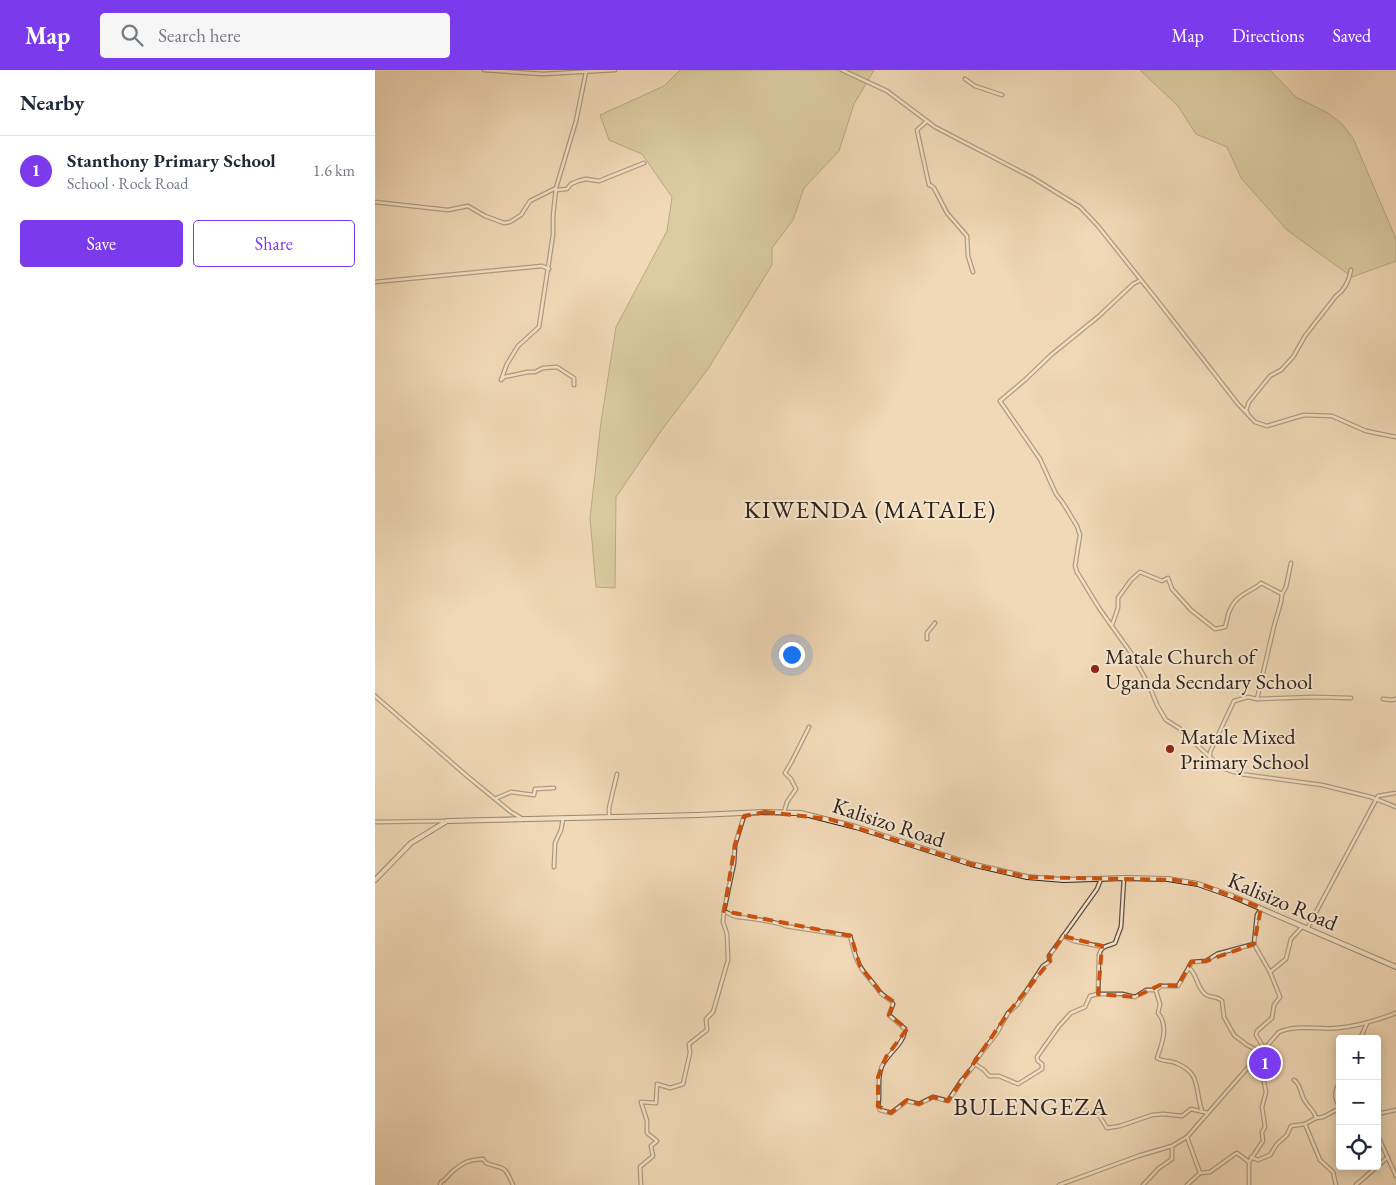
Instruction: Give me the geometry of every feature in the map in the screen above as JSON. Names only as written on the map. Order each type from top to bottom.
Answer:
[{"type":"street","points":[[484,70],[543,74],[615,70]]},
{"type":"street","points":[[842,70],[887,91],[927,122],[1033,178],[1079,207],[1098,226],[1249,417],[1260,425],[1267,426],[1304,415],[1333,416],[1366,431],[1396,437]]},
{"type":"street","points":[[573,385],[574,378],[557,367],[543,368],[535,372],[504,377],[501,380],[507,364],[518,346],[539,327],[549,269],[556,188],[581,103],[586,72]]},
{"type":"street","points":[[965,79],[975,86],[1002,95]]},
{"type":"street","points":[[927,122],[917,130],[927,183],[934,188],[947,213],[967,236],[973,272]]},
{"type":"street","points":[[375,202],[448,210],[468,206],[485,216],[504,223],[516,220],[530,201],[549,190],[554,188],[557,190],[567,189],[578,181],[586,179],[599,181],[644,163]]},
{"type":"street","points":[[375,282],[542,266],[549,269]]},
{"type":"street","points":[[1249,417],[1246,410],[1249,402],[1270,376],[1281,370],[1293,357],[1305,336],[1335,296],[1342,292],[1349,279],[1351,270]]},
{"type":"street","points":[[1141,280],[1130,286],[1099,316],[1051,355],[1000,401],[1040,459],[1056,494],[1077,526],[1080,535],[1075,569],[1099,608],[1131,653],[1157,705],[1167,720],[1187,734],[1222,768],[1240,774],[1322,784],[1376,799],[1396,807]]},
{"type":"street","points":[[1257,699],[1291,562]]},
{"type":"street","points":[[1112,625],[1118,608],[1118,598],[1131,580],[1140,572],[1162,581],[1168,578],[1172,589],[1191,610],[1215,628],[1225,627],[1228,613],[1237,598],[1259,584],[1261,583],[1273,588],[1282,594]]},
{"type":"street","points":[[927,639],[927,633],[935,623]]},
{"type":"street","points":[[375,696],[495,799],[521,818]]},
{"type":"street","points":[[1209,757],[1234,700],[1248,697],[1257,699],[1351,698]]},
{"type":"street","points":[[1383,699],[1396,699]]},
{"type":"street","points":[[785,812],[787,802],[796,789],[785,773],[793,761],[809,727]]},
{"type":"street","points":[[609,816],[617,774]]},
{"type":"street","points":[[495,799],[511,792],[534,795],[535,789],[554,788]]},
{"type":"street","points":[[1270,972],[1286,959],[1291,940],[1305,928],[1376,799],[1379,795],[1396,794]]},
{"type":"street","points":[[511,812],[511,818]]},
{"type":"street","points":[[641,1185],[640,1167],[653,1156],[651,1146],[657,1141],[647,1133],[647,1121],[641,1102],[656,1103],[657,1084],[670,1088],[683,1084],[689,1044],[707,1030],[707,1020],[713,1012],[728,960],[727,934],[723,922],[734,863],[735,845],[744,816],[752,812]]},
{"type":"street","name":"Kalisizo Road","points":[[375,880],[411,843],[447,821],[752,812],[801,813],[829,819],[1001,872],[1047,879],[1124,878],[1175,880],[1198,884],[1261,908],[1396,967]]},
{"type":"street","points":[[554,867],[555,843],[561,830],[563,818]]},
{"type":"street","points":[[375,822],[447,821]]},
{"type":"street","points":[[1063,936],[1074,941],[1103,947],[1115,944],[1121,927],[1124,878]]},
{"type":"street","points":[[724,911],[738,918],[771,921],[785,926],[851,936],[853,950],[860,966],[881,993],[892,1001],[893,1004],[889,1015],[905,1029],[903,1038],[886,1057],[879,1072],[878,1106],[880,1110],[893,1113],[904,1102],[911,1101],[919,1104],[933,1097],[947,1101],[975,1064],[975,1060],[1001,1026],[1008,1013],[1017,1004],[1043,966],[1050,961],[1049,956],[1097,889],[1101,879]]},
{"type":"street","points":[[1261,908],[1257,914],[1253,944],[1270,972],[1280,997],[1276,1001],[1272,1018],[1257,1031],[1256,1035],[1264,1048]]},
{"type":"street","points":[[975,1064],[989,1076],[999,1076],[1018,1084],[1042,1069],[1042,1064],[1038,1061],[1037,1057],[1059,1026],[1071,1013],[1085,1007],[1089,996],[1122,994],[1135,997],[1146,990],[1156,990],[1161,986],[1178,986],[1190,963],[1193,961],[1206,961],[1217,954],[1253,944]]},
{"type":"street","points":[[1098,994],[1099,956],[1103,947]]},
{"type":"street","points":[[1189,968],[1194,972],[1198,986],[1205,994],[1217,997],[1222,1001],[1224,1016],[1234,1035],[1247,1045],[1261,1052]]},
{"type":"street","points":[[1156,990],[1161,1004],[1158,1013],[1163,1019],[1164,1030],[1157,1058],[1176,1063],[1191,1071],[1195,1078],[1202,1111]]},
{"type":"street","points":[[1059,1185],[1138,1156],[1172,1146],[1187,1137],[1276,1034],[1283,1030],[1340,1028],[1367,1023],[1396,1013]]},
{"type":"street","points":[[1362,1035],[1367,1023]]},
{"type":"street","points":[[1249,1185],[1249,1162],[1263,1141],[1262,1132],[1265,1127],[1262,1107],[1265,1088],[1263,1077],[1254,1060]]},
{"type":"street","points":[[1294,1080],[1299,1084],[1303,1098],[1312,1109],[1316,1118]]},
{"type":"street","points":[[1081,1109],[1099,1114],[1107,1128],[1120,1126],[1151,1115],[1182,1116],[1191,1109],[1208,1113]]},
{"type":"street","points":[[1251,1157],[1258,1160],[1270,1155],[1277,1144],[1287,1135],[1291,1126],[1305,1124],[1336,1109]]},
{"type":"street","points":[[1381,1113],[1396,1110]]},
{"type":"street","points":[[1305,1124],[1320,1160],[1333,1172],[1336,1185]]},
{"type":"street","points":[[1187,1137],[1200,1173]]},
{"type":"street","points":[[1381,1142],[1396,1176]]},
{"type":"street","points":[[1143,1185],[1159,1168],[1171,1160],[1172,1146]]},
{"type":"street","points":[[1187,1185],[1200,1173],[1210,1172],[1237,1153],[1249,1162]]},
{"type":"street","points":[[1356,1185],[1388,1157]]},
{"type":"street","points":[[440,1185],[451,1172],[466,1161],[483,1159],[485,1163],[501,1166],[507,1170],[513,1185]]},
{"type":"highlighted area","points":[[765,812],[829,819],[971,864],[1027,877],[1175,880],[1206,886],[1261,908],[1254,944],[1206,961],[1191,962],[1178,986],[1160,985],[1135,997],[1098,994],[1102,946],[1063,936],[1049,957],[1050,961],[1008,1013],[948,1101],[933,1097],[919,1104],[907,1100],[891,1113],[878,1106],[878,1077],[886,1057],[907,1029],[889,1015],[894,1002],[881,993],[860,966],[851,936],[724,911],[735,845],[744,816]]},
{"type":"shaded area","points":[[680,70],[874,70],[854,104],[839,151],[804,188],[793,220],[772,248],[772,265],[708,369],[661,431],[616,497],[615,588],[596,587],[590,518],[601,422],[616,327],[667,231],[672,197],[642,154],[609,140],[600,115],[664,86]]},
{"type":"shaded area","points":[[1140,70],[1270,70],[1296,97],[1328,113],[1342,124],[1353,138],[1396,239],[1396,261],[1352,277],[1287,230],[1241,178],[1227,147],[1196,134],[1178,106]]},
{"type":"place","name":"Matale Church of Uganda Secndary School","points":[[1095,669]]},
{"type":"place","name":"Matale Mixed Primary School","points":[[1170,749]]},
{"type":"place","name":"Stanthony Primary School","points":[[1265,1063]]},
{"type":"district","name":"KIWENDA (MATALE)","points":[[870,509]]},
{"type":"district","name":"BULENGEZA","points":[[1031,1106]]}]
